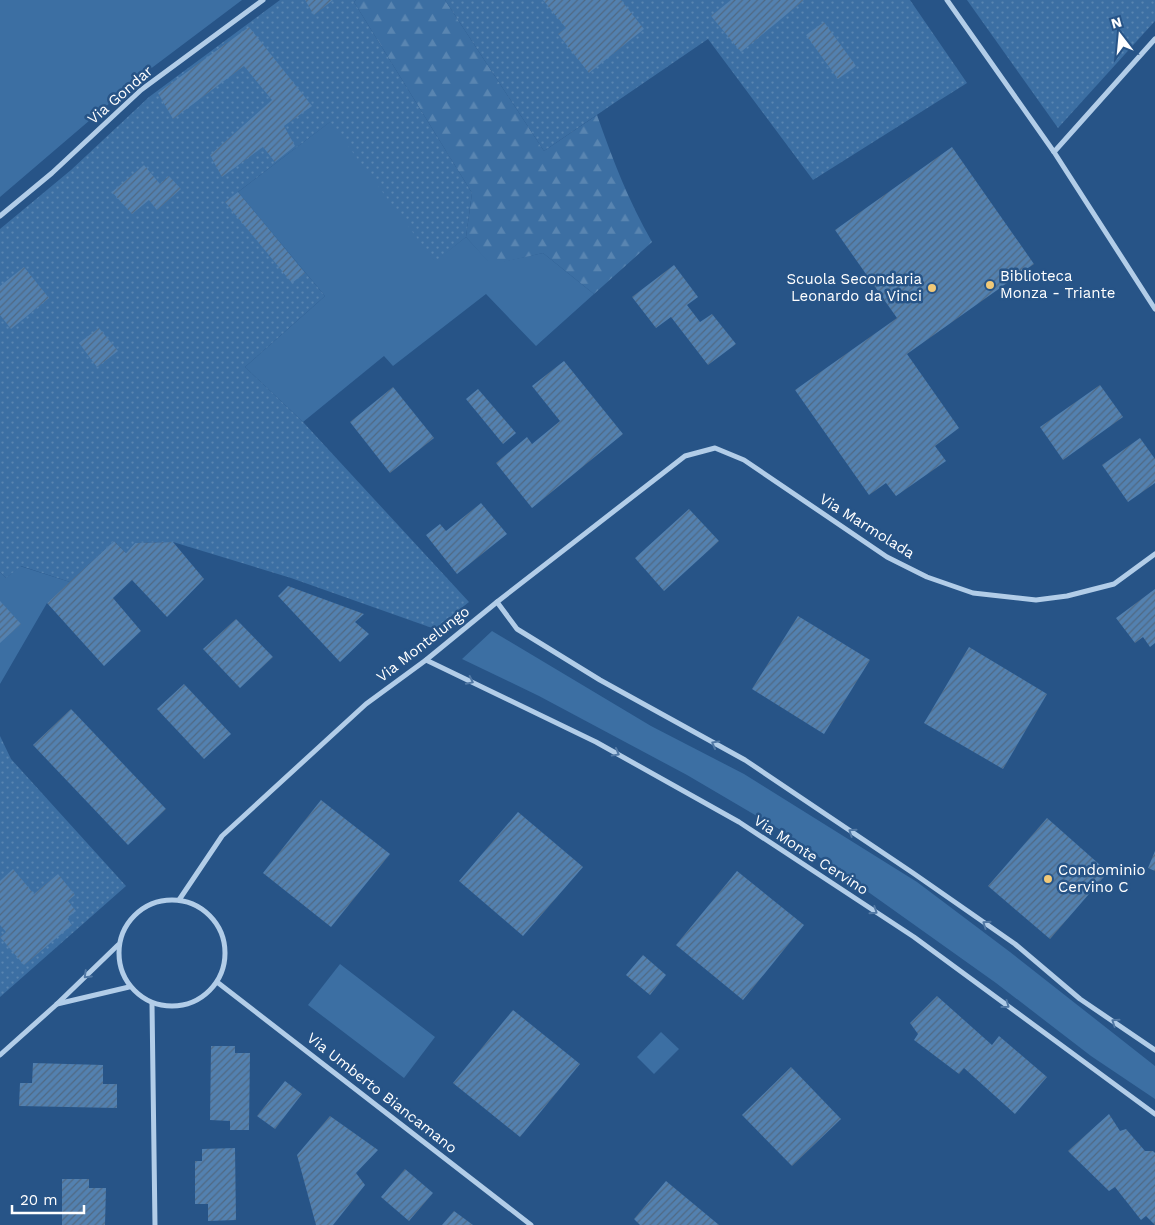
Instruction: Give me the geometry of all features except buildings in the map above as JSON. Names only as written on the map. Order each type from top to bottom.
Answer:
[{"type":"street","name":"Via Gondar","points":[[0,216],[52,173],[141,90],[263,0]]},
{"type":"street","points":[[947,0],[1054,152],[1155,309]]},
{"type":"street","points":[[1054,152],[1155,39]]},
{"type":"street","name":"Via Marmolada","points":[[715,448],[744,460],[887,557],[927,577],[973,592],[1036,600],[1068,596],[1114,584],[1155,554]]},
{"type":"street","name":"Via Montelungo","points":[[179,900],[222,836],[366,704],[426,660],[497,602],[685,456],[715,448]]},
{"type":"street","points":[[497,602],[517,629],[600,680],[761,771],[913,872],[984,922],[1015,944],[1080,999],[1155,1050]]},
{"type":"street","name":"Via Monte Cervino","points":[[426,660],[596,742],[739,822],[914,938],[1155,1114]]},
{"type":"street","points":[[179,900],[198,906],[212,918],[219,928],[225,946],[224,965],[217,982],[204,996],[184,1006],[171,1007],[152,1004],[130,987],[120,970],[118,945],[124,927],[137,912],[153,902],[179,900]]},
{"type":"street","points":[[0,1055],[57,1004],[118,945]]},
{"type":"street","name":"Via Umberto Biancamano","points":[[217,982],[531,1225]]},
{"type":"street","points":[[57,1004],[130,987]]},
{"type":"street","points":[[152,1004],[155,1225]]},
{"type":"green space","points":[[0,0],[242,0],[145,73],[0,197]]},
{"type":"green space","points":[[280,0],[356,0],[354,2],[472,193],[466,237],[435,262],[330,122],[238,192],[325,296],[245,367],[303,422],[469,602],[435,629],[291,578],[173,542],[135,543],[126,553],[114,541],[70,582],[21,566],[6,578],[0,572],[0,229],[71,170],[149,97]]},
{"type":"green space","points":[[356,0],[445,0],[544,151],[597,115],[621,180],[652,242],[594,294],[543,253],[491,265],[466,237],[472,193],[354,2]]},
{"type":"green space","points":[[445,0],[910,0],[967,83],[813,180],[708,39],[544,151]]},
{"type":"green space","points":[[967,0],[1155,0],[1155,21],[1058,128]]},
{"type":"green space","points":[[331,121],[435,261],[466,237],[491,264],[543,253],[594,294],[536,346],[486,294],[393,366],[384,356],[303,422],[245,367],[325,296],[238,192]]},
{"type":"green space","points":[[20,566],[70,582],[47,603],[0,684],[0,572],[6,578]]},
{"type":"green space","points":[[492,631],[651,726],[744,774],[917,882],[1010,952],[1155,1066],[1155,1099],[1091,1056],[996,983],[784,832],[687,775],[539,696],[462,659]]},
{"type":"green space","points":[[0,736],[11,759],[126,886],[0,997]]},
{"type":"green space","points":[[340,964],[435,1037],[404,1078],[308,1005]]},
{"type":"green space","points":[[661,1032],[679,1049],[654,1074],[637,1057]]},
{"type":"place","name":"Biblioteca Monza - Triante","points":[[990,285]]},
{"type":"place","name":"Scuola Secondaria Leonardo da Vinci","points":[[932,288]]},
{"type":"place","name":"Condominio Cervino C","points":[[1048,879]]}]
